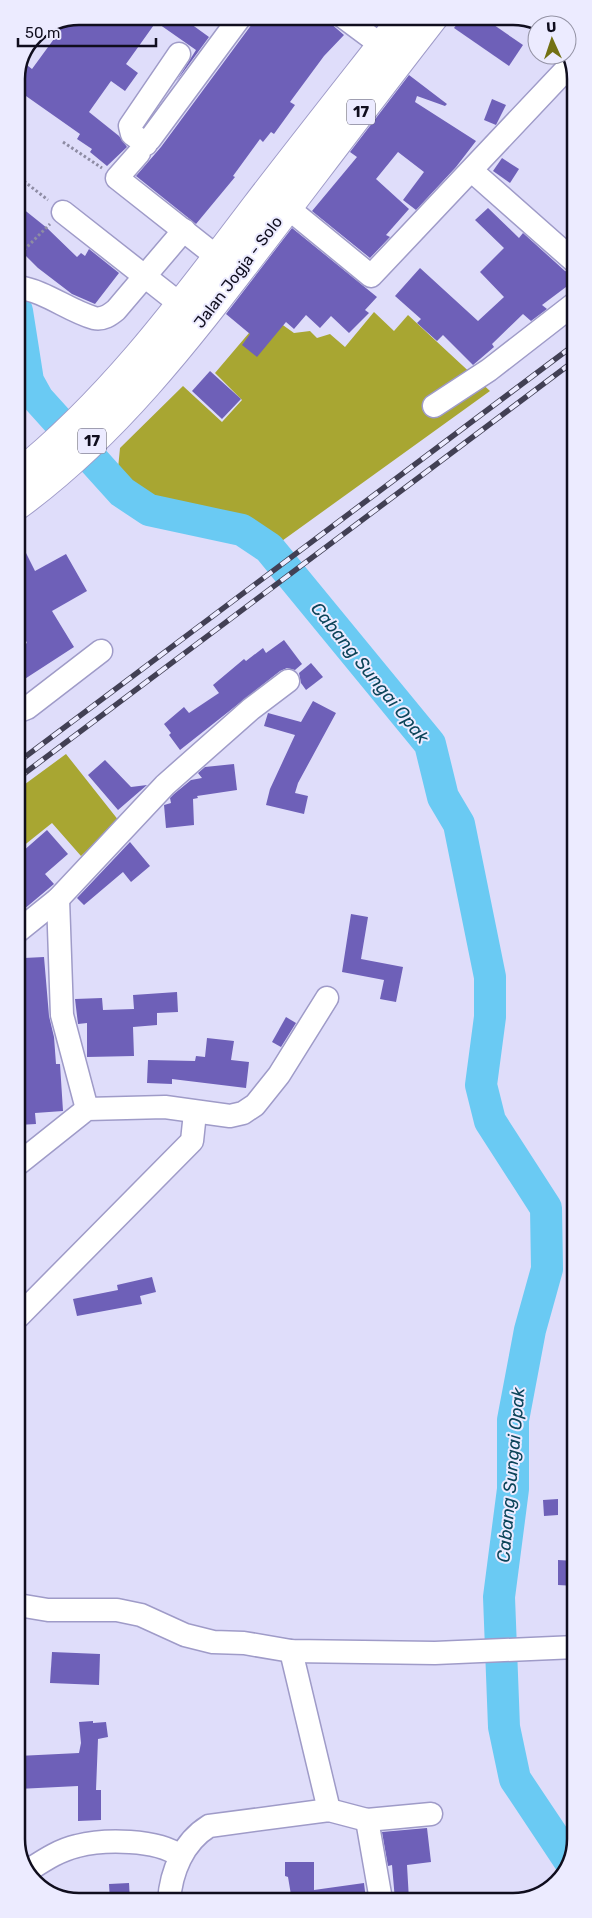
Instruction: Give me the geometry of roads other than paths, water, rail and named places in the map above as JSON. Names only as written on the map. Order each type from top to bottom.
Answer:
[{"type":"highway","name":"Jalan Jogja - Solo","points":[[25,471],[52,461],[122,412],[181,348],[228,265],[397,25]]},
{"type":"highway","name":"Jalan Jogja - Solo","points":[[25,496],[102,395],[148,346],[180,304],[228,265],[288,208],[429,25]]},
{"type":"street","points":[[228,265],[117,178],[145,145],[234,25]]},
{"type":"street","points":[[354,25],[382,45]]},
{"type":"street","points":[[145,145],[132,134],[130,126],[179,54]]},
{"type":"street","points":[[288,208],[371,276],[566,69]]},
{"type":"street","points":[[472,171],[567,255]]},
{"type":"street","points":[[63,212],[180,304]]},
{"type":"street","points":[[25,289],[41,293],[96,318],[107,317],[116,310],[184,230]]},
{"type":"street","points":[[434,406],[489,370],[567,309]]},
{"type":"street","points":[[25,708],[101,651]]},
{"type":"street","points":[[25,926],[58,899],[165,785],[251,709],[288,681]]},
{"type":"street","points":[[58,899],[62,1015],[86,1109]]},
{"type":"street","points":[[25,1158],[86,1109],[165,1108],[230,1116],[243,1113],[255,1106],[279,1075],[327,998]]},
{"type":"street","points":[[25,1310],[192,1141],[195,1113]]},
{"type":"street","points":[[25,1606],[48,1610],[117,1610],[141,1616],[185,1635],[213,1642],[244,1643],[291,1651],[397,1653],[567,1647]]},
{"type":"street","points":[[291,1651],[329,1810]]},
{"type":"street","points":[[170,1893],[180,1856],[202,1830],[208,1826],[329,1810],[367,1820],[431,1814]]},
{"type":"street","points":[[367,1820],[380,1893]]},
{"type":"street","points":[[32,1865],[78,1845],[101,1843],[132,1842],[158,1846],[180,1856]]},
{"type":"waterway","name":"Cabang Sungai Opak","points":[[25,362],[28,381],[38,399],[122,492],[149,510],[242,530],[269,548],[430,744],[443,797],[459,824],[490,977],[490,1017],[481,1085],[490,1121],[546,1208],[547,1269],[530,1330],[513,1420],[513,1489],[499,1597],[504,1727],[515,1779],[565,1854]]},
{"type":"railway","points":[[25,757],[567,350]]},
{"type":"railway","points":[[25,773],[567,366]]}]
